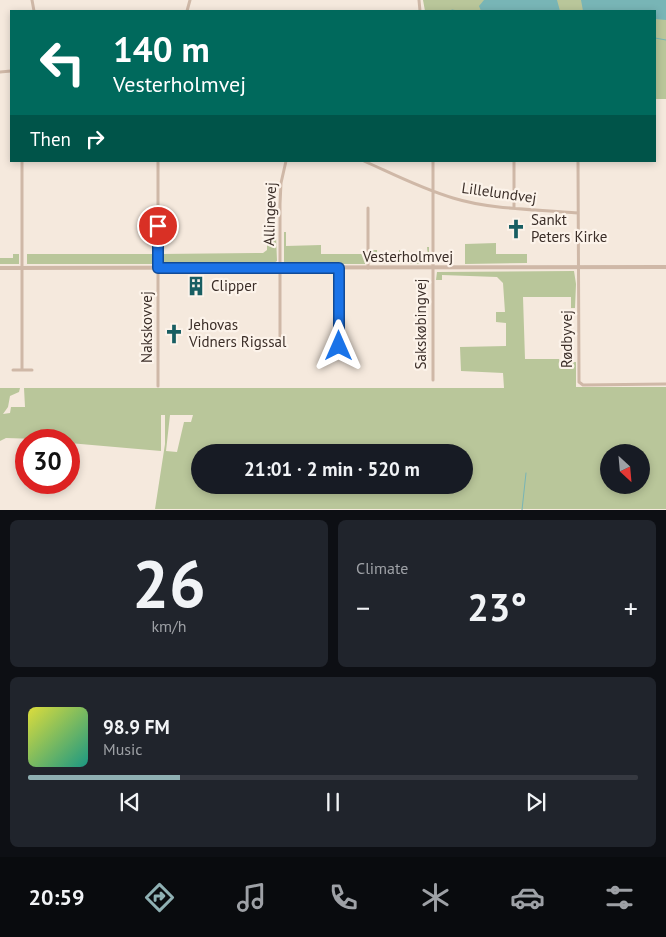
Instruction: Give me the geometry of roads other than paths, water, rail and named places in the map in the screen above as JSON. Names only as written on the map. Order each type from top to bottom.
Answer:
[{"type":"street","points":[[22,162],[22,370]]},
{"type":"street","name":"Nakskovvej","points":[[158,162],[158,386]]},
{"type":"street","name":"Allingevej","points":[[280,346],[281,183],[286,162]]},
{"type":"street","name":"Lillelundvej","points":[[366,162],[433,191],[476,203],[578,213]]},
{"type":"street","name":"Sakskøbingvej","points":[[433,162],[433,380]]},
{"type":"street","points":[[514,162],[514,207]]},
{"type":"street","points":[[578,162],[578,267]]},
{"type":"street","points":[[368,208],[368,268]]},
{"type":"street","name":"Rødbyvej","points":[[578,267],[579,382],[583,385],[666,384]]},
{"type":"street","name":"Vesterholmvej","points":[[0,268],[666,267]]},
{"type":"street","points":[[339,268],[339,346]]},
{"type":"street","points":[[13,370],[32,370]]},
{"type":"water","points":[[484,0],[557,0],[560,10],[481,10],[479,6]]},
{"type":"water","points":[[581,0],[666,0],[666,20],[656,19],[656,10],[583,10]]},
{"type":"waterway","points":[[656,38],[666,40]]},
{"type":"waterway","points":[[522,510],[526,473]]},
{"type":"place","name":"Sankt Peters Kirke","points":[[516,229]]},
{"type":"place","name":"Clipper","points":[[196,286]]},
{"type":"place","name":"Jehovas Vidners Rigssal","points":[[174,334]]}]
